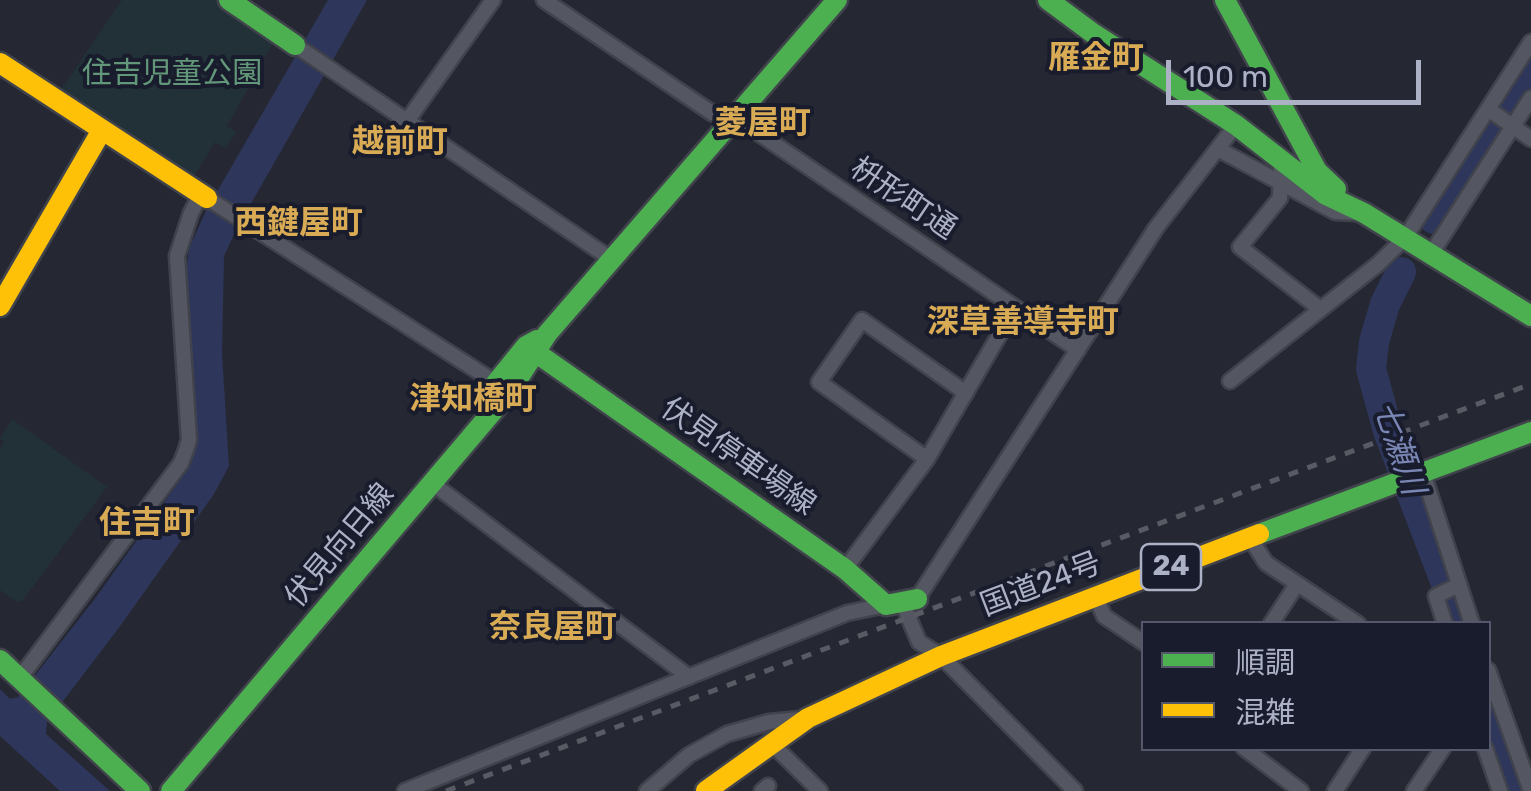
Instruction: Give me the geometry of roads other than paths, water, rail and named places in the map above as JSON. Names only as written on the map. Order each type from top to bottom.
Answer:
[{"type":"main road","points":[[230,0],[295,46]]},
{"type":"main road","points":[[1048,0],[1236,125],[1326,194],[1364,213],[1531,316]]},
{"type":"main road","points":[[1225,0],[1317,171],[1364,213]]},
{"type":"main road","name":"伏見向日線","points":[[171,791],[432,483],[537,345],[835,1]]},
{"type":"main road","points":[[0,64],[204,196]]},
{"type":"main road","points":[[0,306],[102,130]]},
{"type":"main road","points":[[1281,162],[1298,148],[1298,132]]},
{"type":"main road","points":[[1500,297],[1531,332]]},
{"type":"main road","name":"伏見停車場線","points":[[537,345],[845,569],[901,602]]},
{"type":"main road","name":"国道24号","points":[[706,791],[808,718],[941,656],[1531,432]]},
{"type":"main road","points":[[0,660],[140,791]]},
{"type":"street","points":[[407,121],[493,0]]},
{"type":"street","name":"枡形町通","points":[[544,0],[712,114],[744,124],[1078,350]]},
{"type":"street","points":[[1431,254],[1500,118],[1531,42]]},
{"type":"street","points":[[295,46],[612,259]]},
{"type":"street","points":[[1230,381],[1378,264],[1405,238],[1500,118],[1531,98]]},
{"type":"street","points":[[1500,118],[1531,139]]},
{"type":"street","points":[[405,791],[847,613],[901,602],[1078,350],[1156,228],[1236,125]]},
{"type":"street","points":[[1218,149],[1335,212],[1364,213]]},
{"type":"street","points":[[1281,162],[1280,198],[1240,246],[1319,308]]},
{"type":"street","points":[[21,681],[181,463],[186,450],[189,440],[177,256],[191,213],[204,196],[503,387]]},
{"type":"street","points":[[845,569],[927,459],[1016,308]]},
{"type":"street","points":[[927,459],[819,382],[862,320],[966,393]]},
{"type":"street","points":[[1414,476],[1451,588],[1470,621]]},
{"type":"street","points":[[432,483],[689,678]]},
{"type":"street","points":[[1250,538],[1266,563],[1354,621]]},
{"type":"street","points":[[1273,621],[1297,584]]},
{"type":"street","points":[[1444,621],[1436,596],[1451,588]]},
{"type":"street","points":[[1095,595],[1104,616],[1141,640]]},
{"type":"street","points":[[901,602],[918,642],[941,656],[1075,791]]},
{"type":"street","points":[[1491,679],[1530,791]]},
{"type":"street","points":[[647,791],[689,755],[727,734],[768,722],[808,718]]},
{"type":"street","points":[[770,742],[820,791]]},
{"type":"street","points":[[1248,751],[1301,791]]},
{"type":"street","points":[[1263,763],[1270,751]]},
{"type":"street","points":[[1335,791],[1361,751]]},
{"type":"street","points":[[1414,791],[1440,751]]},
{"type":"street","points":[[1485,751],[1500,791]]},
{"type":"water","points":[[328,0],[367,0],[224,256],[222,353],[229,466],[214,494],[47,722],[46,734],[110,791],[60,791],[0,736],[0,689],[10,699],[18,697],[94,600],[190,466],[198,439],[185,280],[189,248],[207,209]]},
{"type":"waterway","name":"七瀬川","points":[[1434,219],[1531,63]]},
{"type":"waterway","name":"七瀬川","points":[[1401,272],[1385,304],[1371,369],[1388,431],[1457,621]]},
{"type":"waterway","name":"七瀬川","points":[[1491,717],[1513,791]]},
{"type":"railway","points":[[446,791],[1531,384]]},
{"type":"district","name":"雁金町","points":[[1096,59]]},
{"type":"district","name":"菱屋町","points":[[763,124]]},
{"type":"district","name":"越前町","points":[[400,143]]},
{"type":"district","name":"西鍵屋町","points":[[299,224]]},
{"type":"district","name":"深草善導寺町","points":[[1023,323]]},
{"type":"district","name":"津知橋町","points":[[473,400]]},
{"type":"district","name":"住吉町","points":[[147,524]]},
{"type":"district","name":"奈良屋町","points":[[553,628]]},
{"type":"park label","name":"住吉児童公園","points":[[172,74]]}]
